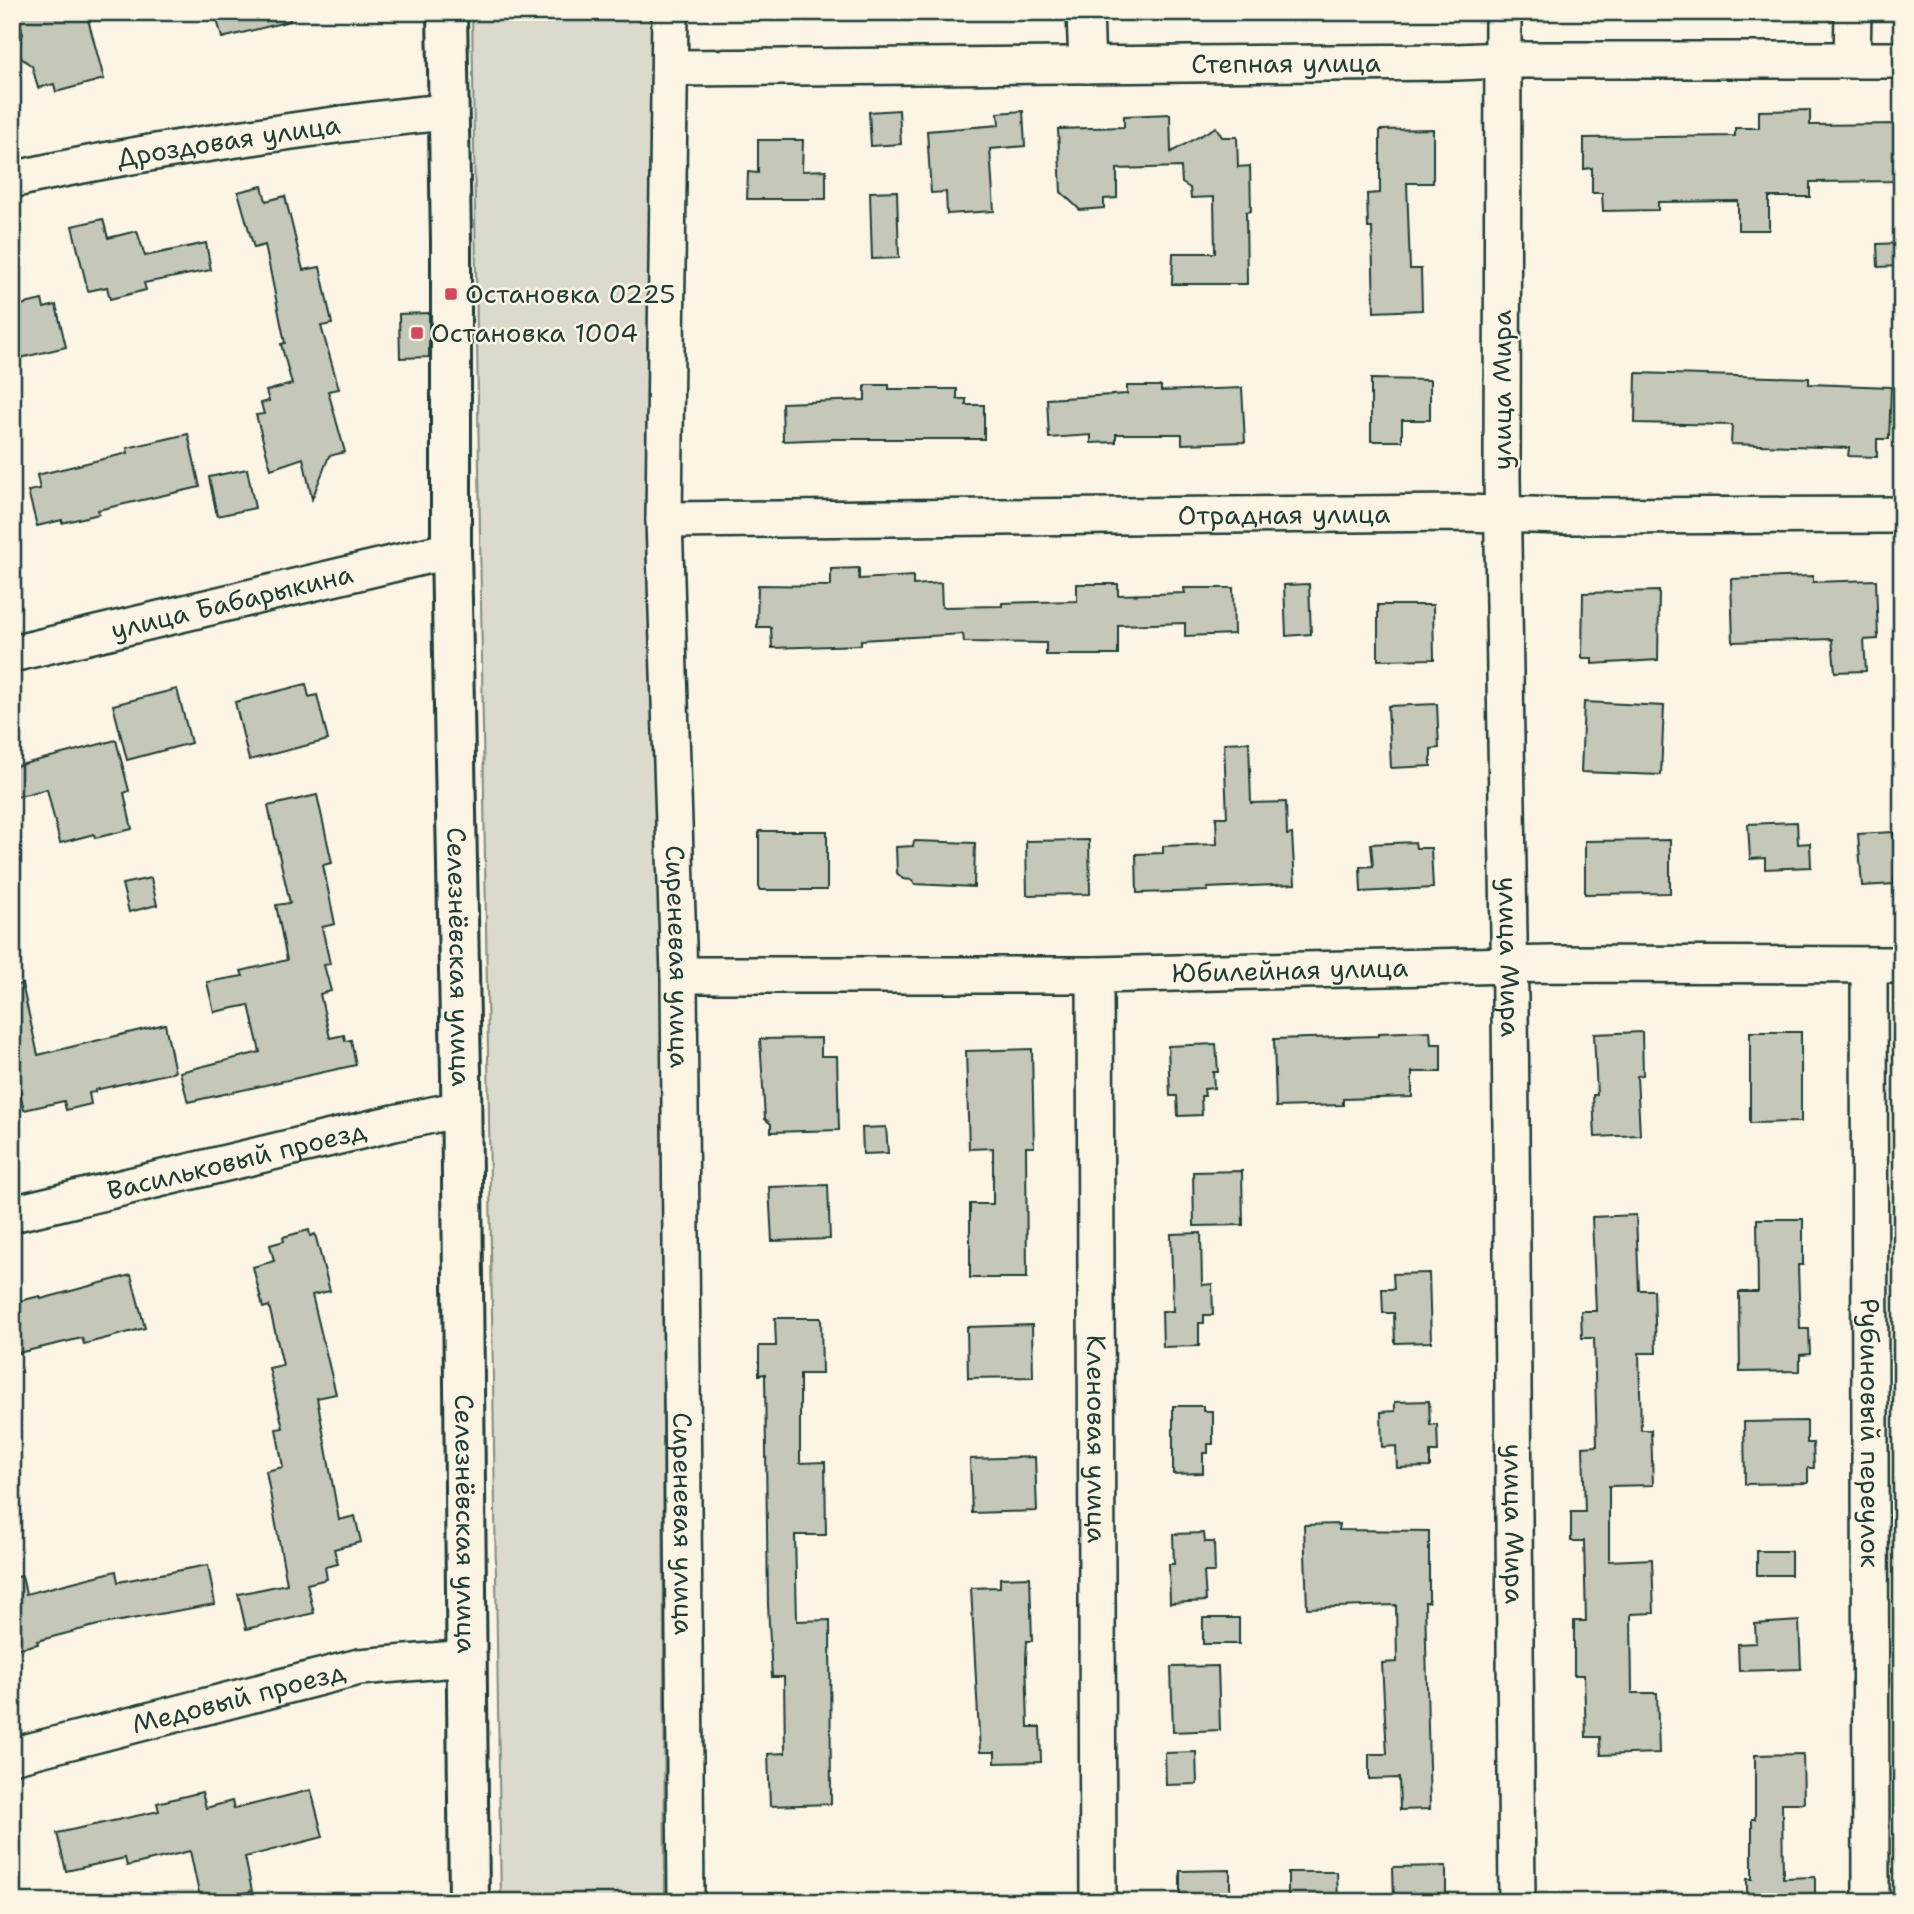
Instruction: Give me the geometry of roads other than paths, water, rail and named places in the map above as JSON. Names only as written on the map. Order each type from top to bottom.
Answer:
[{"type":"street","name":"Селезнёвская улица","points":[[447,12],[451,241],[451,550],[461,1109],[469,1902]]},
{"type":"street","name":"Сиреневая улица","points":[[670,12],[664,520],[678,975],[686,1902]]},
{"type":"street","points":[[1085,12],[1087,65]]},
{"type":"street","name":"улица Мира","points":[[1503,12],[1502,514],[1509,965],[1517,1902]]},
{"type":"street","points":[[1852,60],[1853,12]]},
{"type":"street","name":"Степная улица","points":[[670,68],[1503,60],[1902,60]]},
{"type":"street","name":"Дроздовая улица","points":[[12,180],[72,166],[212,142],[386,117],[448,112]]},
{"type":"street","name":"Отрадная улица","points":[[664,520],[1502,514],[1902,515]]},
{"type":"street","name":"улица Бабарыкина","points":[[12,654],[451,550]]},
{"type":"street","name":"Юбилейная улица","points":[[678,975],[1095,975],[1509,965],[1885,965]]},
{"type":"street","name":"Рубиновый переулок","points":[[1871,1902],[1885,965]]},
{"type":"street","name":"Кленовая улица","points":[[1095,975],[1098,1902]]},
{"type":"street","name":"Васильковый проезд","points":[[12,1214],[461,1109]]},
{"type":"street","name":"Медовый проезд","points":[[12,1756],[359,1667],[468,1658]]},
{"type":"place","name":"Остановка 0225","points":[[451,294]]},
{"type":"place","name":"Остановка 1004","points":[[417,333]]}]
